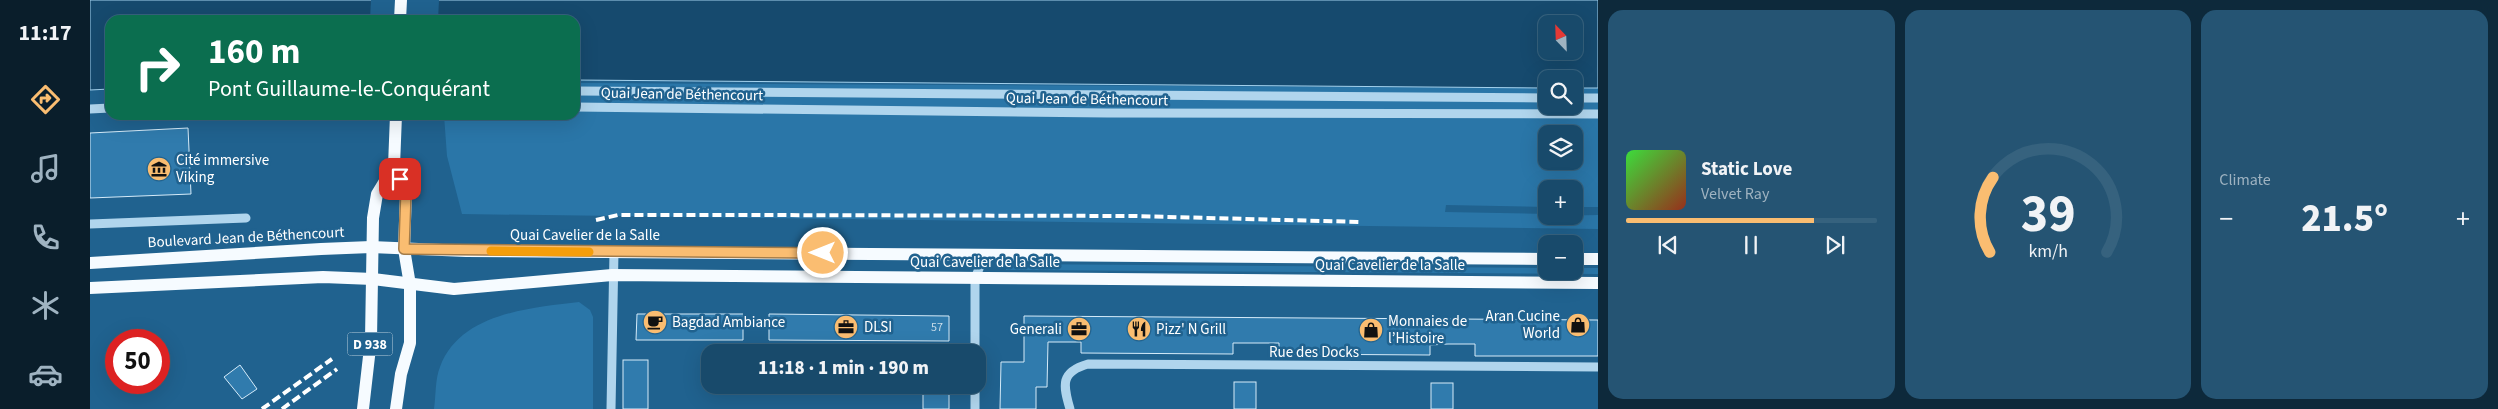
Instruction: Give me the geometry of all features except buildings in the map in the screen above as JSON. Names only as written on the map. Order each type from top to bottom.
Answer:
[{"type":"main road","points":[[400,15],[401,0]]},
{"type":"main road","points":[[396,120],[394,166],[406,192],[404,249],[410,285]]},
{"type":"main road","points":[[90,288],[314,277],[373,279],[371,247],[376,194],[394,166]]},
{"type":"main road","name":"Boulevard Jean de Béthencourt","points":[[90,263],[371,247],[404,249]]},
{"type":"main road","name":"Quai Cavelier de la Salle","points":[[404,249],[1538,259]]},
{"type":"main road","points":[[1583,259],[1598,259]]},
{"type":"main road","name":"Quai Cavelier de la Salle","points":[[373,279],[454,289],[612,275],[1598,283]]},
{"type":"main road","name":"D 938","points":[[363,409],[371,339],[373,279]]},
{"type":"main road","name":"D 938","points":[[396,409],[401,374],[410,343],[410,285]]},
{"type":"street","name":"Quai Jean de Béthencourt","points":[[580,91],[1538,98]]},
{"type":"street","points":[[1583,98],[1598,98]]},
{"type":"street","name":"Quai Jean de Béthencourt","points":[[580,106],[1107,113],[1598,114]]},
{"type":"street","points":[[90,109],[105,108]]},
{"type":"street","points":[[90,224],[246,218]]},
{"type":"street","points":[[611,409],[612,275],[614,252]]},
{"type":"street","points":[[975,344],[975,278],[982,262],[994,254]]},
{"type":"street","name":"Rue des Docks","points":[[1070,409],[1064,385],[1067,376],[1075,368],[1088,364],[1598,367]]},
{"type":"street","points":[[975,394],[975,409]]},
{"type":"shaded area","points":[[90,0],[1598,0],[1598,88],[1583,88],[1583,70],[1538,70],[1538,88],[580,80],[580,15],[105,15],[105,89],[90,90]]},
{"type":"shaded area","points":[[580,83],[1538,88],[1538,115],[1583,115],[1583,88],[1598,88],[1598,207],[1583,207],[1583,180],[1538,180],[1538,207],[1446,205],[1445,212],[1538,214],[1538,225],[1583,225],[1583,215],[1598,215],[1598,229],[462,214],[447,156],[444,120],[580,120]]},
{"type":"shaded area","points":[[1006,264],[1538,268],[1538,274],[1006,270]]},
{"type":"shaded area","points":[[1583,268],[1598,268],[1598,274],[1583,274]]},
{"type":"shaded area","points":[[579,302],[590,310],[593,317],[593,409],[434,409],[438,372],[450,349],[463,335],[480,324],[499,316],[539,307]]},
{"type":"pier","points":[[371,0],[439,0],[438,15],[370,15]]},
{"type":"railway","points":[[596,220],[618,215],[1134,216],[1360,222]]},
{"type":"railway","points":[[262,409],[332,359]]},
{"type":"railway","points":[[282,409],[337,369]]},
{"type":"slow traffic","points":[[491,251],[589,252]]},
{"type":"place","name":"Cité immersive Viking","points":[[159,169]]},
{"type":"place","name":"Bagdad Ambiance","points":[[655,322]]},
{"type":"place","name":"Aran Cucine World","points":[[1578,325]]},
{"type":"place","name":"DLSI","points":[[846,327]]},
{"type":"place","name":"Generali","points":[[1079,329]]},
{"type":"place","name":"Pizz' N Grill","points":[[1139,329]]},
{"type":"place","name":"Monnaies de l’Histoire","points":[[1371,330]]},
{"type":"route","points":[[400,179],[406,192],[404,249],[466,252],[823,253]]}]
